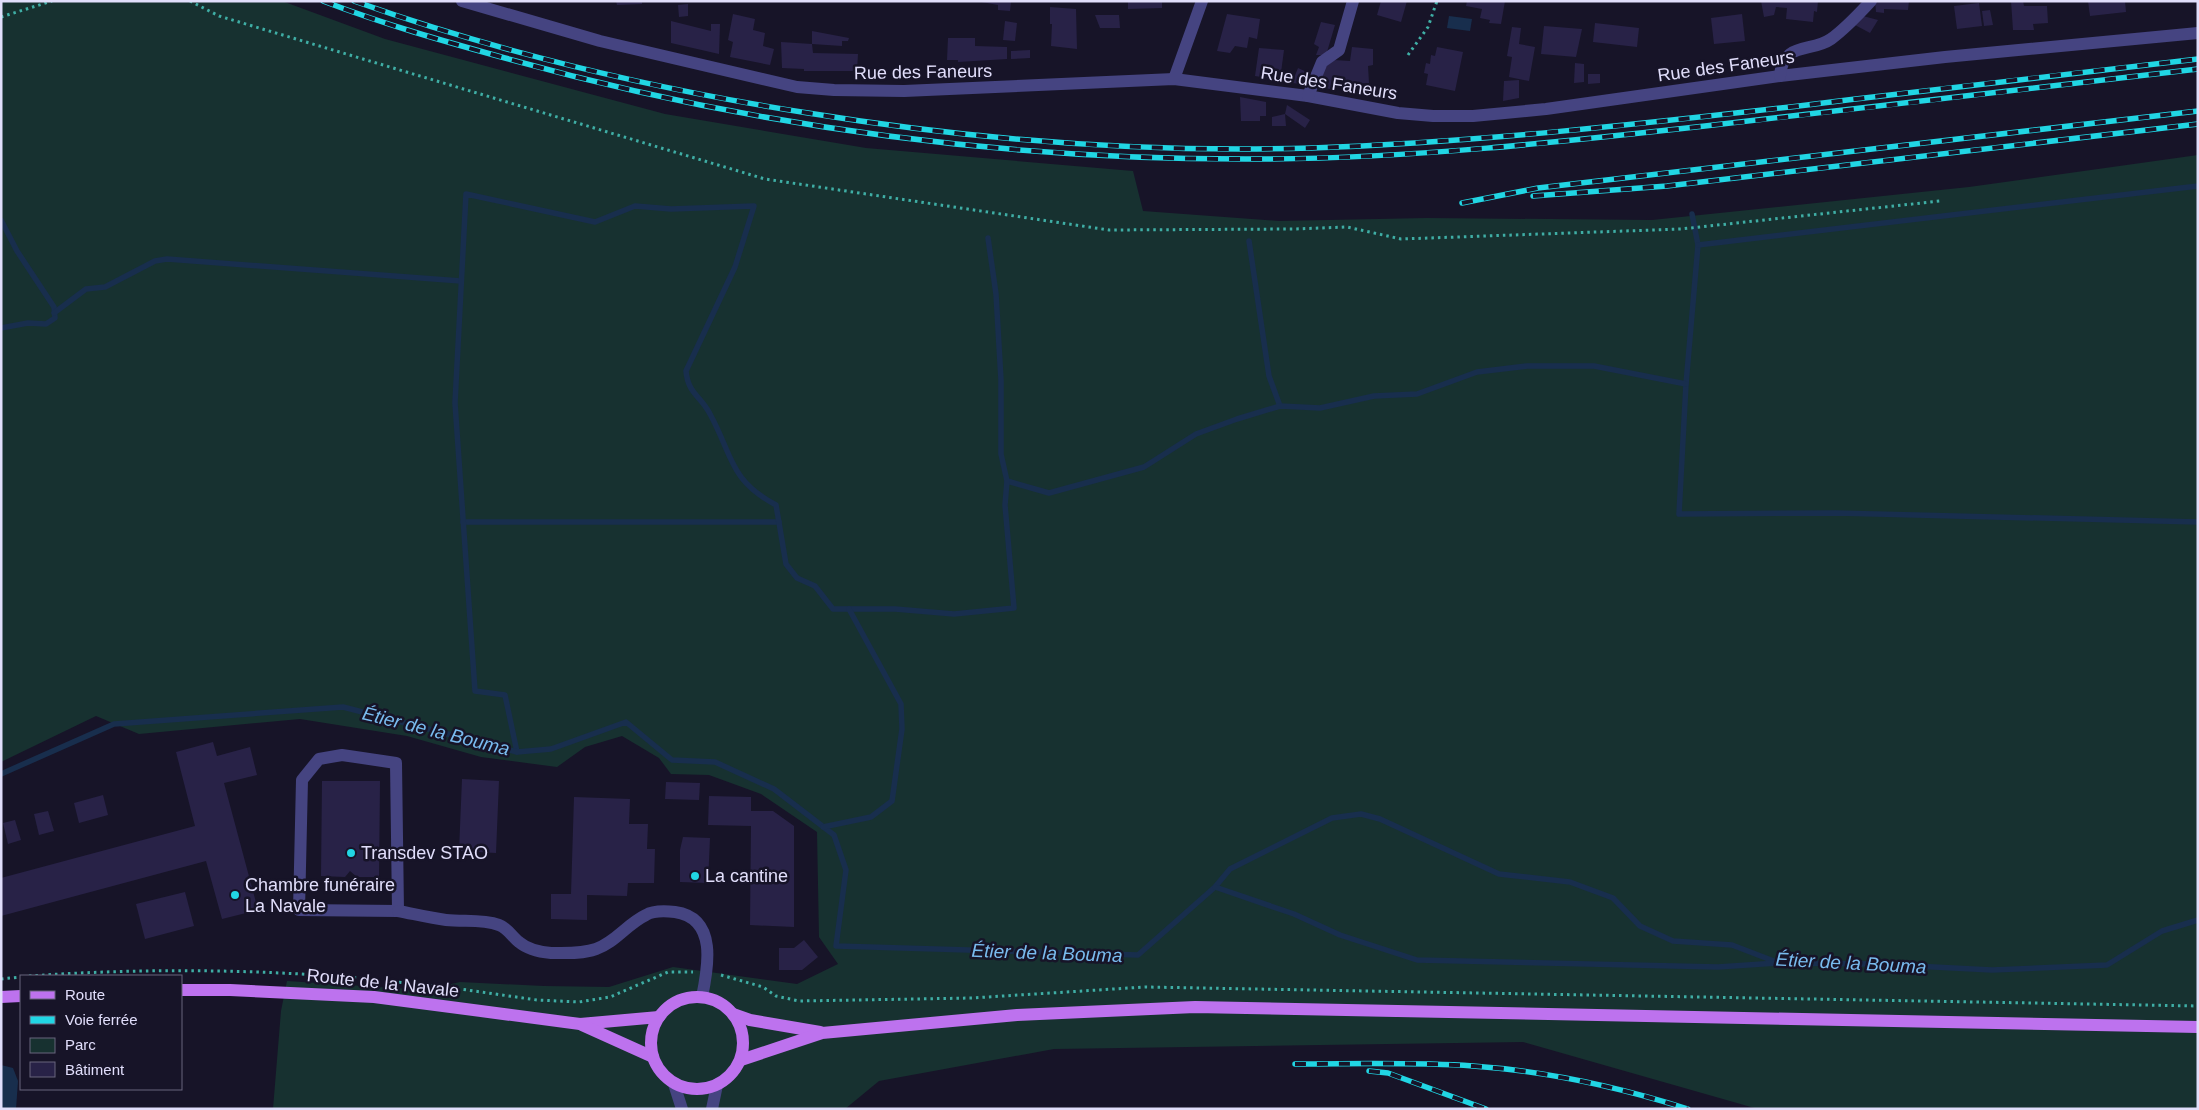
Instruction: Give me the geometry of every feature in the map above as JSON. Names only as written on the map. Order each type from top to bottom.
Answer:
[{"type":"main road","name":"Route de la Navale","points":[[182,990],[230,990],[374,997],[580,1024],[659,1017]]},
{"type":"main road","points":[[1,997],[20,996]]},
{"type":"main road","points":[[733,1014],[743,1036],[744,1048],[741,1060],[731,1075],[717,1085],[698,1090],[674,1084],[661,1073],[653,1057],[652,1033],[659,1017],[667,1008],[689,998],[702,997],[719,1002],[733,1014],[750,1020],[822,1033]]},
{"type":"main road","points":[[741,1060],[822,1033],[1016,1015],[1194,1007],[2198,1027]]},
{"type":"main road","name":"Route de la Navale","points":[[580,1024],[653,1057]]},
{"type":"street","name":"Rue des Faneurs","points":[[462,1],[600,41],[797,86],[834,90],[904,91],[1174,80],[1308,96],[1398,113],[1433,116],[1474,116],[1546,109],[1780,76],[1945,57],[2198,33]]},
{"type":"street","points":[[1174,80],[1202,1]]},
{"type":"street","points":[[1308,96],[1322,62],[1339,50],[1353,1]]},
{"type":"street","points":[[1780,76],[1781,65],[1791,53],[1831,40],[1871,1]]},
{"type":"street","points":[[398,911],[396,763],[342,755],[319,759],[302,780],[299,910],[398,911],[447,920],[474,920],[501,925],[519,942],[531,950],[548,953],[576,953],[595,950],[612,942],[633,922],[647,914],[665,911],[681,913],[696,920],[704,931],[708,951],[707,973],[702,997]]},
{"type":"street","points":[[674,1084],[682,1109]]},
{"type":"street","points":[[712,1109],[717,1085]]},
{"type":"path","points":[[1,17],[52,1]]},
{"type":"path","points":[[190,1],[219,16],[765,179],[1109,230],[1293,230],[1348,227],[1401,239],[1681,229],[1940,201]]},
{"type":"path","points":[[1408,55],[1428,27],[1437,1]]},
{"type":"path","points":[[47,975],[120,971],[234,970],[371,980]]},
{"type":"path","points":[[380,980],[538,1000],[579,1002],[610,997],[668,972],[707,973],[727,976],[763,987],[776,996],[799,1001],[972,998],[1145,987],[2198,1006]]},
{"type":"path","points":[[1,979],[20,977]]},
{"type":"green space","points":[[1,1],[282,1],[385,39],[665,114],[866,148],[1133,171],[1143,211],[1279,221],[1427,218],[1652,220],[1969,187],[2198,155],[2198,1109],[1758,1109],[1523,1042],[1054,1049],[879,1081],[845,1109],[273,1109],[281,1011],[287,981],[425,990],[460,982],[609,987],[673,967],[797,984],[838,964],[819,937],[817,832],[761,794],[709,775],[671,774],[659,758],[622,736],[585,747],[557,767],[481,757],[407,736],[300,719],[139,734],[96,716],[1,762]]},
{"type":"water","points":[[1449,16],[1472,19],[1470,31],[1447,28]]},
{"type":"water","points":[[1,1065],[13,1068],[18,1081],[16,1109],[1,1109]]},
{"type":"building","points":[[616,1],[642,1],[642,4],[617,5]]},
{"type":"building","points":[[976,1],[1011,1],[1010,11],[998,10],[998,5]]},
{"type":"building","points":[[1128,1],[1162,1],[1162,8],[1128,9]]},
{"type":"building","points":[[1381,1],[1407,1],[1401,22],[1377,15]]},
{"type":"building","points":[[1467,1],[1505,1],[1501,24],[1489,23],[1490,20],[1480,18],[1482,9],[1466,6]]},
{"type":"building","points":[[1761,1],[1818,1],[1817,12],[1814,11],[1813,22],[1786,19],[1787,8],[1776,7],[1774,15],[1764,17]]},
{"type":"building","points":[[1875,1],[1909,1],[1908,10],[1884,9],[1884,13],[1876,12]]},
{"type":"building","points":[[2011,1],[2023,1],[2024,6],[2047,6],[2048,23],[2033,24],[2034,30],[2013,30]]},
{"type":"building","points":[[2088,1],[2125,1],[2126,12],[2090,16]]},
{"type":"building","points":[[1979,3],[1982,26],[1957,29],[1954,6]]},
{"type":"building","points":[[688,4],[688,16],[679,17],[678,5]]},
{"type":"building","points":[[1050,7],[1076,9],[1077,49],[1051,46],[1052,24],[1050,24]]},
{"type":"building","points":[[1990,10],[1993,25],[1984,26],[1982,11]]},
{"type":"building","points":[[733,14],[755,19],[753,30],[765,33],[763,46],[774,49],[770,65],[730,57],[733,42],[728,40]]},
{"type":"building","points":[[1227,14],[1260,19],[1257,39],[1249,37],[1247,48],[1235,46],[1230,53],[1217,51]]},
{"type":"building","points":[[1742,14],[1745,41],[1714,44],[1711,18]]},
{"type":"building","points":[[1095,15],[1119,15],[1120,28],[1100,28]]},
{"type":"building","points":[[1863,16],[1878,20],[1870,33],[1855,25]]},
{"type":"building","points":[[671,21],[711,31],[711,24],[720,24],[719,54],[671,43]]},
{"type":"building","points":[[1005,21],[1017,23],[1015,41],[1003,40]]},
{"type":"building","points":[[1321,22],[1335,25],[1327,52],[1324,55],[1316,55],[1319,47],[1314,44]]},
{"type":"building","points":[[1595,23],[1639,28],[1637,47],[1593,42]]},
{"type":"building","points":[[1544,26],[1582,29],[1576,57],[1541,54]]},
{"type":"building","points":[[1512,27],[1521,28],[1519,44],[1535,47],[1529,81],[1509,77],[1512,57],[1507,56]]},
{"type":"building","points":[[812,31],[849,38],[848,41],[842,41],[842,46],[812,44]]},
{"type":"building","points":[[948,38],[975,38],[975,46],[1007,47],[1007,59],[958,62],[958,60],[947,60]]},
{"type":"building","points":[[781,42],[812,44],[813,53],[858,54],[857,71],[804,71],[804,69],[782,68]]},
{"type":"building","points":[[1352,47],[1373,49],[1373,65],[1368,66],[1369,83],[1333,85],[1330,89],[1316,86],[1324,68],[1334,60],[1350,61]]},
{"type":"building","points":[[1437,47],[1463,52],[1455,91],[1426,85],[1428,74],[1424,73],[1426,63],[1430,64],[1431,55],[1435,56]]},
{"type":"building","points":[[1259,48],[1284,50],[1280,80],[1255,76]]},
{"type":"building","points":[[1030,50],[1030,58],[1011,59],[1011,51]]},
{"type":"building","points":[[1575,63],[1584,64],[1584,82],[1574,83]]},
{"type":"building","points":[[1298,68],[1309,73],[1302,84],[1292,83]]},
{"type":"building","points":[[1588,74],[1600,74],[1600,83],[1588,84]]},
{"type":"building","points":[[1519,80],[1519,98],[1503,101],[1504,81]]},
{"type":"building","points":[[1240,97],[1266,102],[1266,116],[1260,116],[1260,121],[1241,121]]},
{"type":"building","points":[[1287,105],[1310,120],[1305,128],[1285,114]]},
{"type":"building","points":[[1285,114],[1286,126],[1272,126],[1272,117]]},
{"type":"building","points":[[213,742],[217,756],[250,747],[257,775],[224,783],[258,910],[222,919],[206,861],[1,916],[1,878],[195,826],[176,752]]},
{"type":"building","points":[[462,779],[499,781],[496,853],[459,851]]},
{"type":"building","points":[[322,781],[380,781],[379,877],[357,877],[350,871],[345,877],[321,876]]},
{"type":"building","points":[[666,782],[700,783],[699,800],[665,799]]},
{"type":"building","points":[[103,795],[108,815],[79,823],[74,803]]},
{"type":"building","points":[[709,796],[751,797],[751,811],[773,811],[794,826],[794,927],[750,925],[751,826],[708,825]]},
{"type":"building","points":[[574,797],[630,799],[629,824],[648,824],[647,849],[655,849],[654,883],[628,883],[627,896],[587,895],[587,920],[551,919],[551,894],[571,894]]},
{"type":"building","points":[[48,811],[54,831],[39,835],[34,814]]},
{"type":"building","points":[[15,820],[21,840],[8,844],[3,823]]},
{"type":"building","points":[[683,837],[710,838],[708,883],[680,882],[680,850]]},
{"type":"building","points":[[185,892],[194,926],[145,939],[136,904]]},
{"type":"building","points":[[804,940],[818,957],[802,970],[779,970],[779,948],[794,948]]},
{"type":"waterway","points":[[1698,245],[2198,186]]},
{"type":"waterway","points":[[517,752],[505,695],[475,691],[455,403],[466,194],[595,222],[635,206],[671,209],[754,206],[735,267],[686,371],[687,379],[692,390],[710,414],[734,466],[741,476],[761,496],[776,505],[786,564],[797,578],[815,586],[833,609],[895,609],[954,614],[1014,608],[1005,505],[1007,481],[1001,454],[1001,380],[996,294],[988,238]]},
{"type":"waterway","points":[[1692,214],[1698,245],[1686,384],[1679,514],[1836,513],[2198,522]]},
{"type":"waterway","points":[[1,220],[17,251],[54,307],[55,318],[46,324],[28,323],[1,328]]},
{"type":"waterway","points":[[1249,241],[1269,376],[1280,406]]},
{"type":"waterway","points":[[54,313],[86,289],[105,287],[155,261],[167,259],[461,281]]},
{"type":"waterway","points":[[1007,481],[1049,493],[1144,467],[1196,434],[1280,406],[1320,408],[1374,396],[1417,394],[1477,372],[1527,366],[1594,366],[1686,384]]},
{"type":"waterway","points":[[463,522],[779,522]]},
{"type":"waterway","points":[[823,827],[871,817],[892,801],[902,729],[901,704],[849,609]]},
{"type":"waterway","name":"Étier de la Bouma","points":[[1,774],[114,724],[343,707],[517,752],[551,749],[626,722],[672,760],[715,762],[774,789],[834,835],[846,870],[836,946],[1138,955],[1215,887],[1230,869],[1332,818],[1361,814],[1380,819],[1499,874],[1570,882],[1613,898],[1640,926],[1673,941],[1732,945],[1779,963],[1876,964],[1992,970],[2107,965],[2162,931],[2198,920]]},
{"type":"waterway","points":[[1215,887],[1294,914],[1340,935],[1417,960],[1718,967],[1777,963]]},
{"type":"railway","points":[[323,1],[436,39],[505,58],[598,82],[692,103],[787,121],[979,146],[1075,154],[1172,158],[1323,158],[1487,148],[1596,138],[2198,69]]},
{"type":"railway","points":[[354,1],[409,20],[522,53],[578,68],[693,93],[808,113],[933,131],[1059,142],[1185,148],[1312,148],[1560,131],[1745,112],[2198,59]]},
{"type":"railway","points":[[1462,203],[1538,188],[2198,111]]},
{"type":"railway","points":[[1533,196],[1667,186],[2198,124]]},
{"type":"railway","points":[[1295,1064],[1429,1064],[1500,1068],[1582,1081],[1688,1109]]},
{"type":"railway","points":[[1369,1071],[1388,1073],[1486,1109]]},
{"type":"place","name":"Transdev STAO","points":[[351,853]]},
{"type":"place","name":"La cantine","points":[[695,876]]},
{"type":"place","name":"Chambre funéraire La Navale","points":[[235,895]]}]
